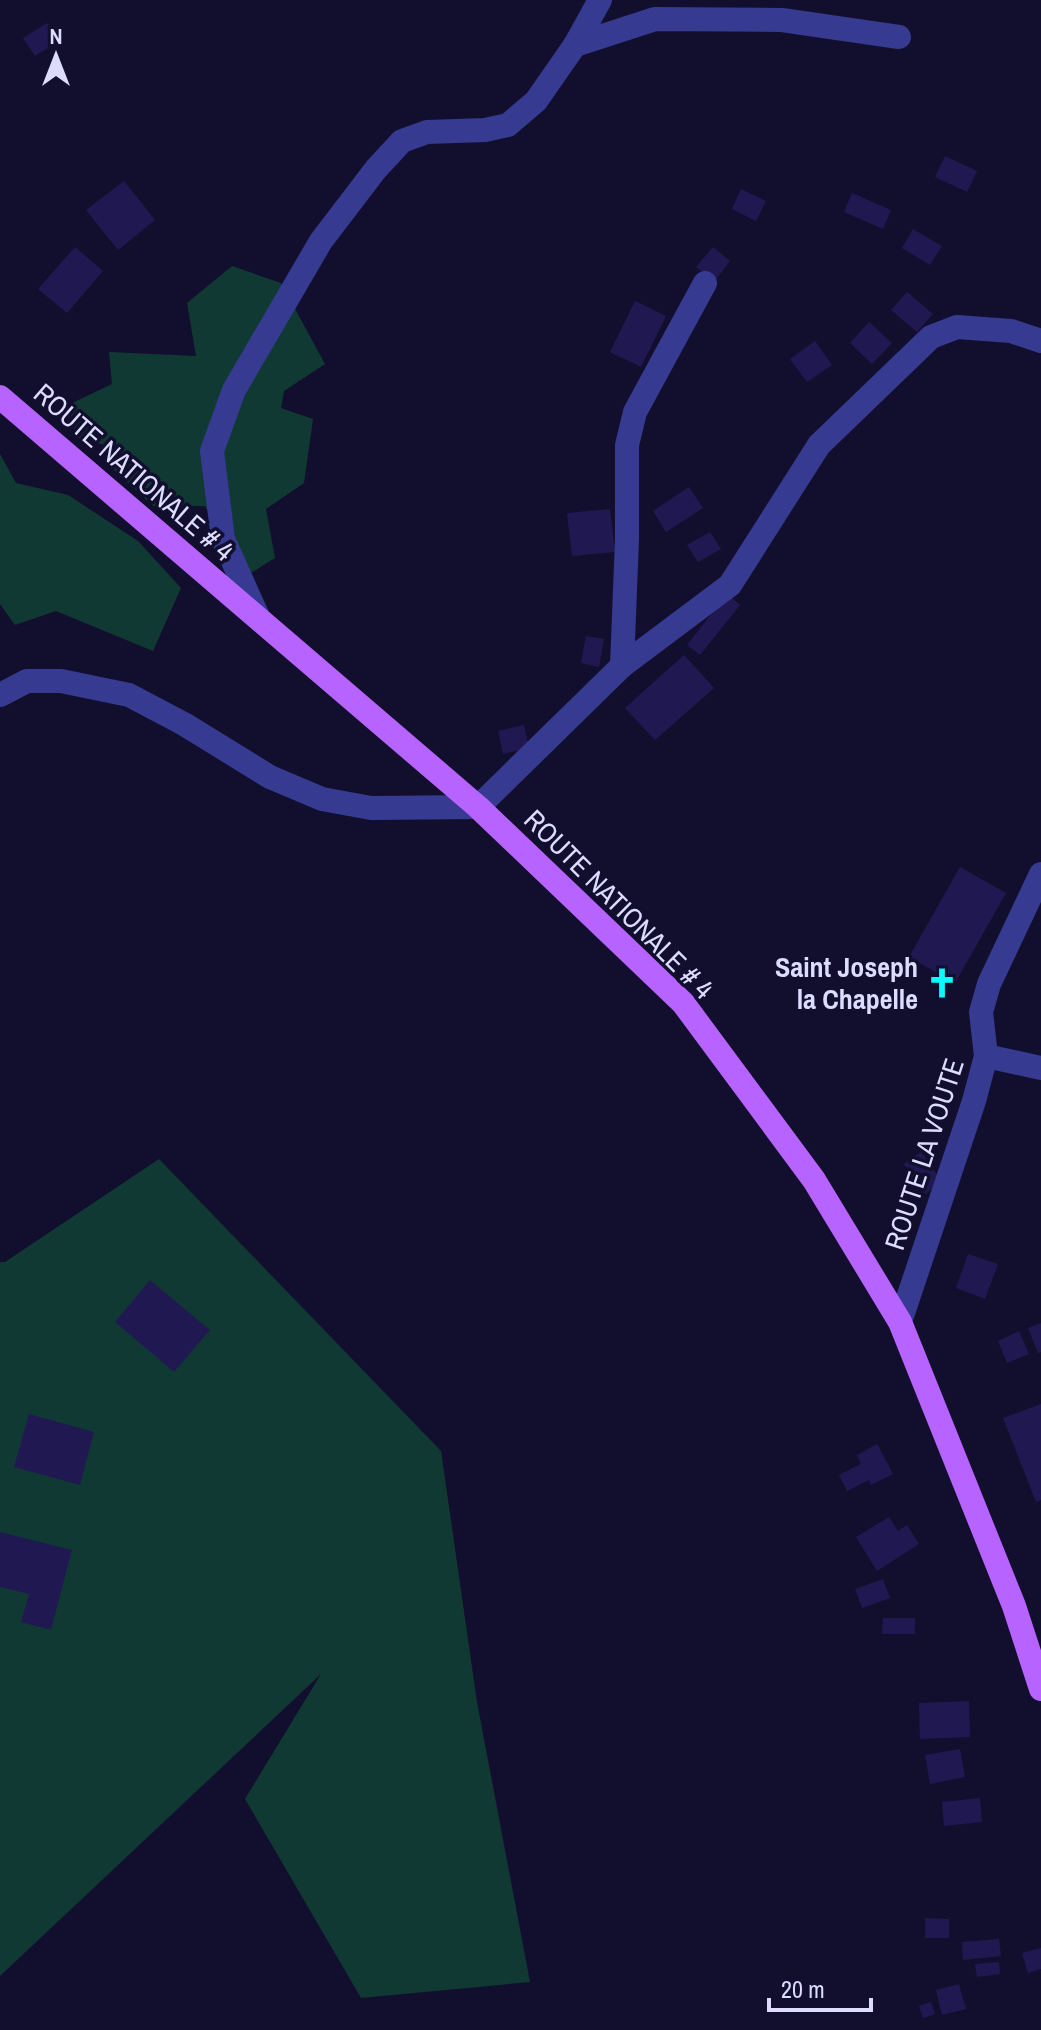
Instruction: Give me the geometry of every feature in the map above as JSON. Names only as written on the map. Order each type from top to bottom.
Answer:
[{"type":"main road","name":"ROUTE NATIONALE # 4","points":[[0,397],[478,807],[683,1003],[814,1180],[900,1322],[1014,1606],[1041,1689]]},
{"type":"street","points":[[259,619],[223,539],[212,451],[234,390],[321,241],[376,169],[402,141],[427,132],[485,130],[508,125],[536,101],[575,45],[600,0]]},
{"type":"street","points":[[575,45],[655,19],[782,20],[899,37]]},
{"type":"street","points":[[622,666],[627,445],[635,412],[705,283]]},
{"type":"street","points":[[0,695],[27,681],[61,681],[129,695],[184,724],[270,777],[322,799],[371,808],[478,807],[622,666],[730,585],[819,445],[931,337],[957,327],[1011,331],[1041,341]]},
{"type":"street","points":[[986,1056],[981,1012],[989,984],[1041,874]]},
{"type":"street","name":"ROUTE LA VOUTE","points":[[900,1322],[974,1101],[986,1056],[1041,1068]]},
{"type":"green space","points":[[232,266],[281,283],[325,364],[284,391],[281,408],[313,419],[304,483],[266,509],[275,558],[246,576],[205,506],[153,506],[115,471],[108,446],[76,437],[68,405],[112,384],[109,352],[196,356],[187,303]]},
{"type":"green space","points":[[0,454],[16,483],[68,495],[138,541],[181,588],[153,651],[56,611],[15,625],[0,604]]},
{"type":"green space","points":[[159,1159],[441,1451],[477,1702],[530,1982],[361,1998],[245,1799],[321,1674],[0,1976],[0,1262],[5,1262]]},
{"type":"building","points":[[47,23],[59,41],[35,56],[23,38]]},
{"type":"building","points":[[945,156],[977,171],[967,192],[935,177]]},
{"type":"building","points":[[124,181],[155,220],[118,250],[86,210]]},
{"type":"building","points":[[741,189],[766,201],[756,221],[732,209]]},
{"type":"building","points":[[852,193],[891,210],[883,229],[844,212]]},
{"type":"building","points":[[913,229],[942,246],[930,265],[902,248]]},
{"type":"building","points":[[75,247],[103,271],[67,313],[38,289]]},
{"type":"building","points":[[713,247],[730,261],[714,282],[696,267]]},
{"type":"building","points":[[907,292],[933,314],[917,332],[891,310]]},
{"type":"building","points":[[635,301],[666,316],[641,367],[610,352]]},
{"type":"building","points":[[869,322],[892,343],[872,364],[850,343]]},
{"type":"building","points":[[815,341],[832,365],[807,382],[790,359]]},
{"type":"building","points":[[689,487],[703,508],[666,532],[653,511]]},
{"type":"building","points":[[610,509],[615,552],[572,556],[567,513]]},
{"type":"building","points":[[710,532],[721,549],[698,562],[687,545]]},
{"type":"building","points":[[727,594],[740,605],[700,655],[687,645]]},
{"type":"building","points":[[586,636],[604,639],[599,667],[581,663]]},
{"type":"building","points":[[684,655],[714,688],[655,740],[625,708]]},
{"type":"building","points":[[524,725],[529,748],[503,754],[498,731]]},
{"type":"building","points":[[960,867],[1006,893],[955,983],[909,957]]},
{"type":"building","points":[[921,1152],[942,1182],[925,1194],[904,1164]]},
{"type":"building","points":[[968,1254],[998,1264],[985,1299],[956,1288]]},
{"type":"building","points":[[150,1280],[210,1330],[174,1372],[115,1322]]},
{"type":"building","points":[[1041,1323],[1041,1352],[1038,1353],[1028,1328]]},
{"type":"building","points":[[1019,1331],[1029,1354],[1007,1363],[998,1341]]},
{"type":"building","points":[[1041,1404],[1041,1500],[1036,1502],[1003,1418]]},
{"type":"building","points":[[29,1414],[94,1432],[80,1485],[14,1467]]},
{"type":"building","points":[[877,1444],[893,1474],[871,1485],[869,1480],[847,1491],[839,1475],[861,1464],[857,1455]]},
{"type":"building","points":[[889,1517],[898,1531],[907,1525],[919,1544],[877,1571],[856,1537]]},
{"type":"building","points":[[0,1532],[72,1550],[51,1630],[21,1622],[29,1594],[0,1587]]},
{"type":"building","points":[[883,1579],[890,1598],[862,1608],[855,1589]]},
{"type":"building","points":[[883,1618],[915,1618],[915,1634],[882,1634]]},
{"type":"building","points":[[969,1701],[970,1737],[920,1739],[919,1703]]},
{"type":"building","points":[[960,1749],[965,1777],[930,1784],[925,1755]]},
{"type":"building","points":[[980,1798],[982,1822],[944,1826],[942,1802]]},
{"type":"building","points":[[925,1918],[949,1919],[949,1938],[925,1938]]},
{"type":"building","points":[[999,1939],[1001,1956],[963,1960],[962,1942]]},
{"type":"building","points":[[1041,1948],[1041,1969],[1028,1973],[1022,1953]]},
{"type":"building","points":[[999,1962],[1000,1974],[977,1977],[975,1964]]},
{"type":"building","points":[[959,1984],[966,2009],[942,2015],[936,1990]]},
{"type":"building","points":[[931,2002],[935,2014],[923,2018],[919,2006]]},
{"type":"place","name":"Saint Joseph la Chapelle","points":[[942,983]]}]
